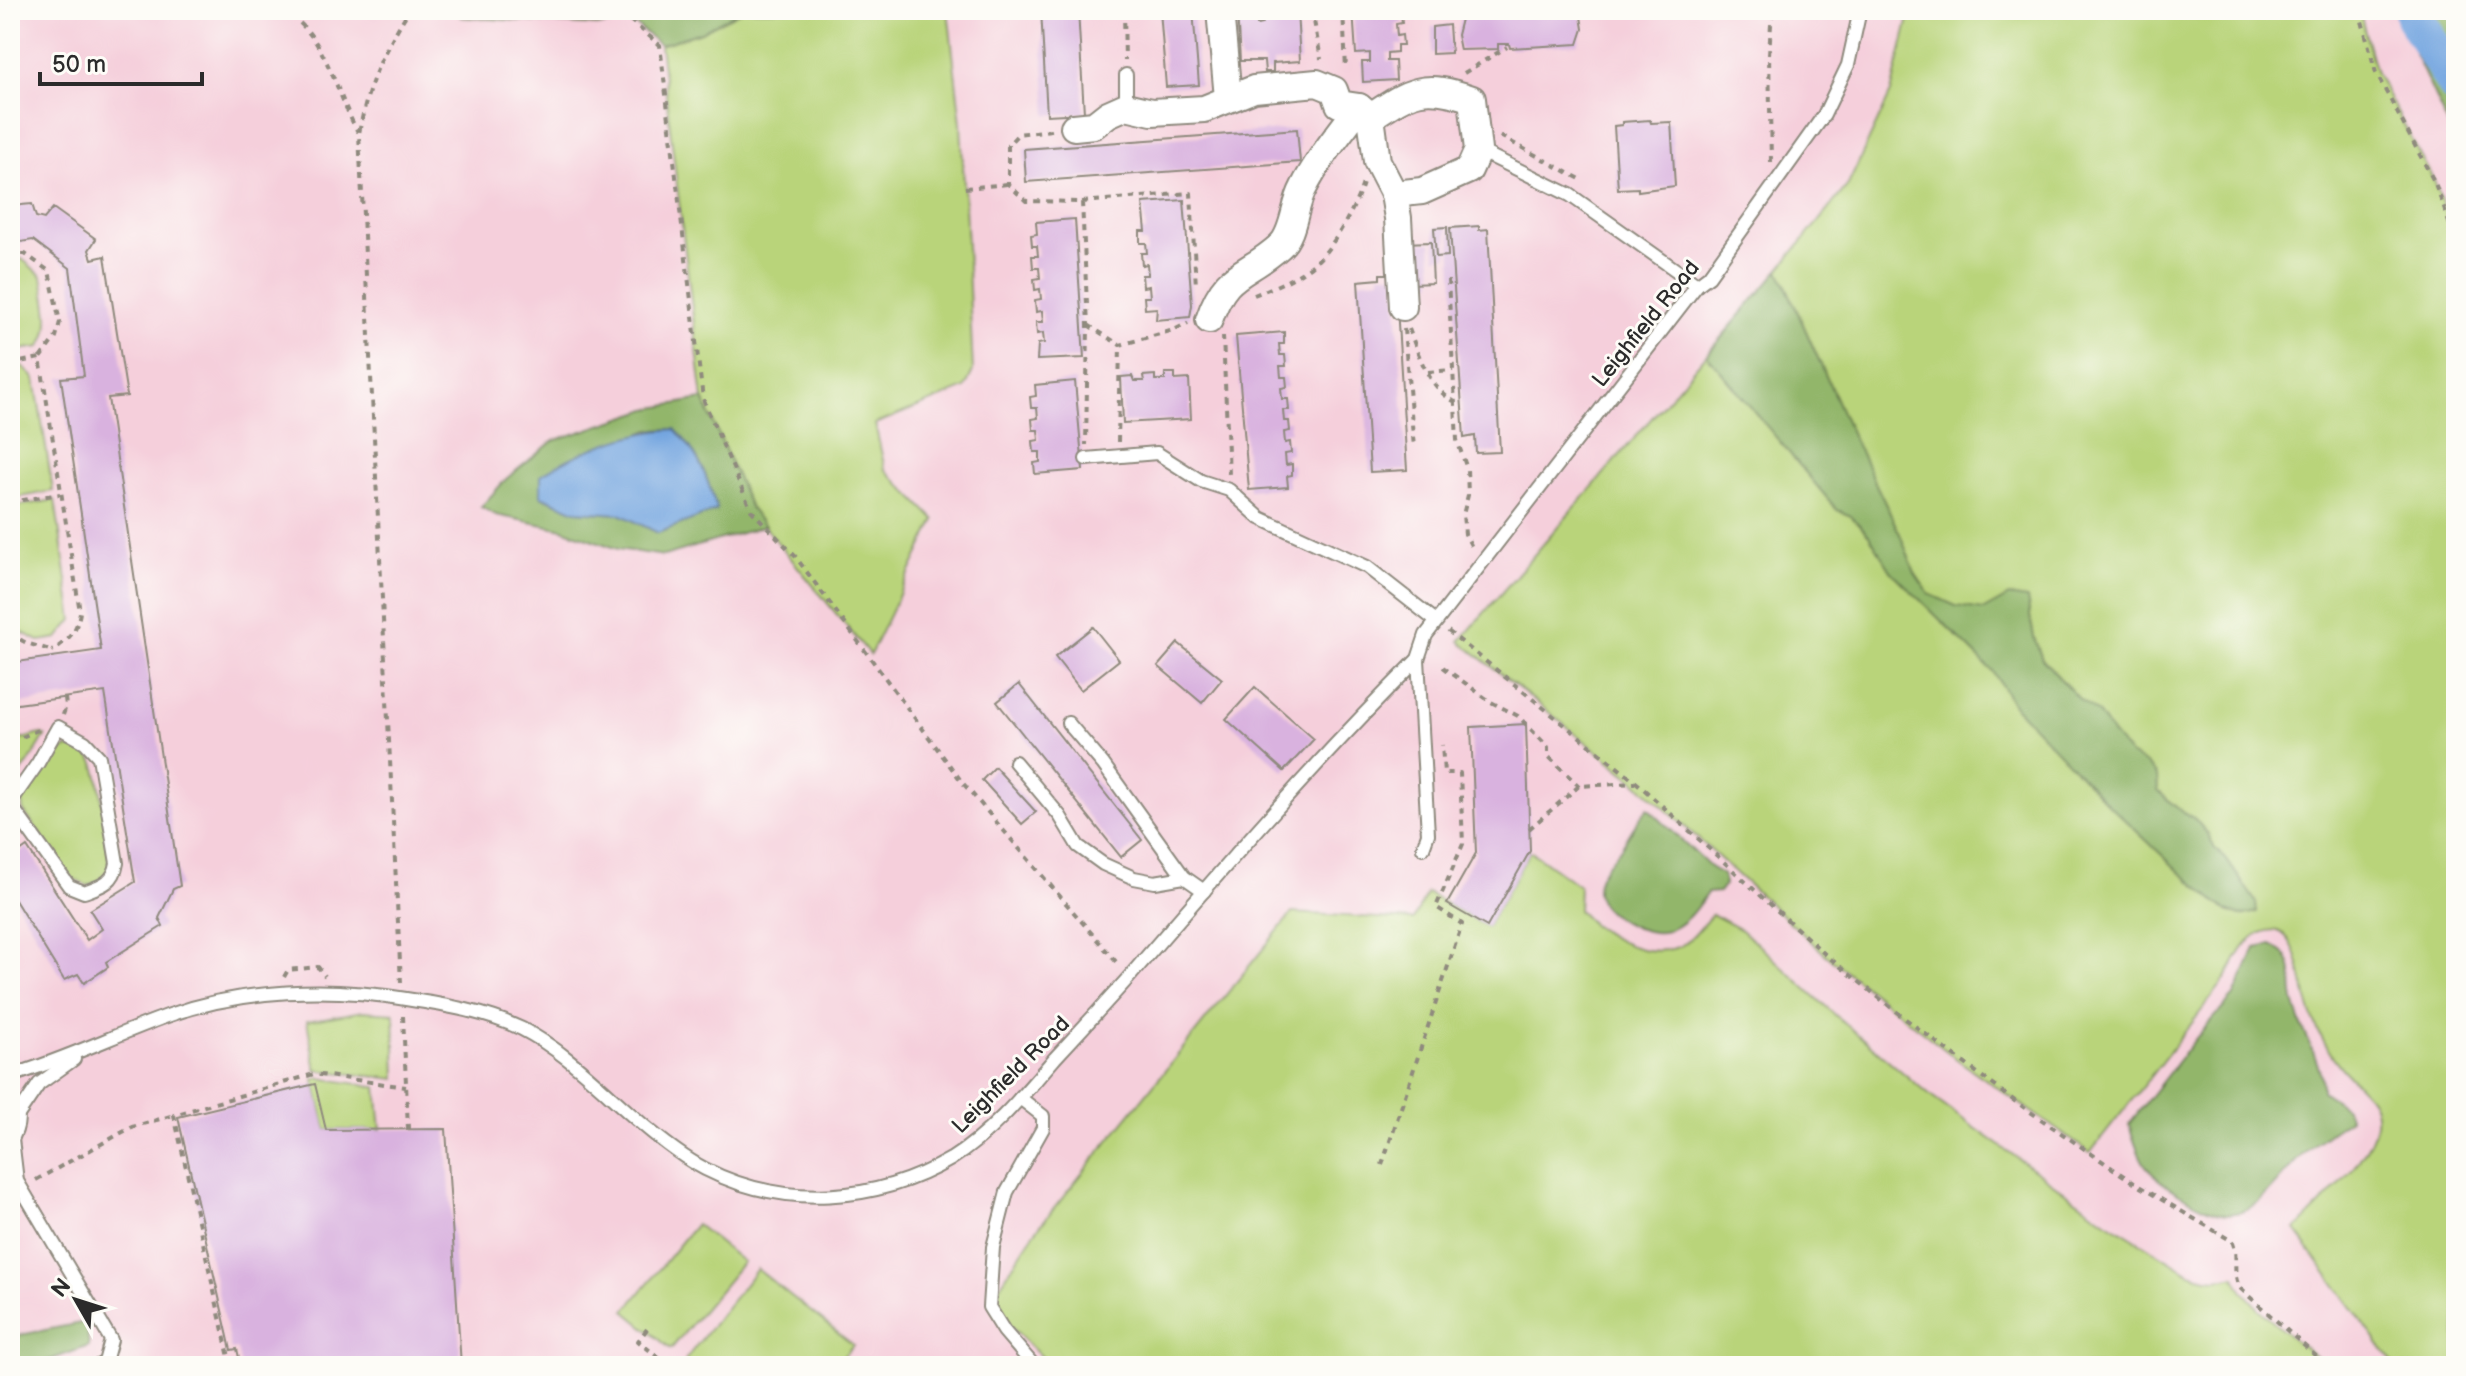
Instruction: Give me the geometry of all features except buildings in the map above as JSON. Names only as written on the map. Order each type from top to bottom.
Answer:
[{"type":"street","points":[[1220,10],[1228,98]]},
{"type":"street","points":[[1074,127],[1094,125],[1126,106],[1152,112],[1204,109],[1254,89],[1317,83],[1334,90],[1339,104],[1365,112]]},
{"type":"street","points":[[1216,323],[1215,302],[1232,277],[1282,244],[1301,192],[1321,158],[1365,112],[1404,95],[1429,89],[1447,90],[1472,99],[1478,150],[1469,170],[1422,191],[1394,194]]},
{"type":"street","points":[[1365,112],[1377,161],[1394,194],[1403,307]]},
{"type":"lane","name":"Leighfield Road","points":[[1851,10],[1855,32]]},
{"type":"lane","name":"Leighfield Road","points":[[86,1050],[172,1014],[251,996],[402,992],[488,1016],[524,1030],[569,1061],[679,1153],[728,1179],[779,1193],[816,1196],[852,1194],[907,1180],[953,1157],[978,1139],[1020,1098],[1204,891],[1418,659],[1426,635],[1436,621],[1697,285],[1709,276],[1824,115],[1848,65],[1860,10]]},
{"type":"lane","points":[[1126,75],[1126,106]]},
{"type":"lane","points":[[1478,150],[1570,195],[1697,285]]},
{"type":"lane","points":[[1086,459],[1157,453],[1201,481],[1229,490],[1260,518],[1367,567],[1436,621]]},
{"type":"lane","points":[[1418,659],[1428,834],[1423,848]]},
{"type":"lane","points":[[1068,723],[1103,764],[1184,877],[1204,891]]},
{"type":"lane","points":[[58,727],[85,742],[99,757],[117,863],[114,877],[104,885],[84,892],[69,886],[10,803],[58,727]]},
{"type":"lane","points":[[1015,762],[1060,816],[1078,846],[1103,864],[1134,878],[1155,882],[1184,877]]},
{"type":"lane","points":[[10,1076],[86,1050]]},
{"type":"lane","points":[[18,1115],[39,1084],[86,1050]]},
{"type":"lane","points":[[10,1096],[18,1115],[11,1140],[16,1182],[111,1340],[103,1365]]},
{"type":"lane","points":[[1020,1098],[1043,1116],[1043,1128],[1007,1192],[993,1247],[989,1307],[1004,1331],[1034,1366]]},
{"type":"path","points":[[280,10],[292,15],[321,52],[346,112],[359,134]]},
{"type":"path","points":[[408,1129],[359,134],[371,79],[385,48],[409,10]]},
{"type":"path","points":[[623,10],[631,21],[660,45],[703,399],[751,510],[795,556],[962,782],[1119,963],[1112,970]]},
{"type":"path","points":[[1124,10],[1126,75]]},
{"type":"path","points":[[1312,10],[1323,66]]},
{"type":"path","points":[[1335,69],[1346,73],[1343,10]]},
{"type":"path","points":[[1772,10],[1769,69],[1773,188]]},
{"type":"path","points":[[2359,10],[2376,73],[2435,183],[2456,242]]},
{"type":"path","points":[[1455,78],[1507,47]]},
{"type":"path","points":[[1074,127],[1018,134],[1008,145],[1008,184],[1026,201],[1082,202],[1191,193],[1196,287]]},
{"type":"path","points":[[1247,298],[1286,281],[1320,258],[1357,203],[1366,174]]},
{"type":"path","points":[[965,188],[1008,184]]},
{"type":"path","points":[[1082,202],[1088,325],[1086,459]]},
{"type":"path","points":[[10,254],[25,254],[49,271],[60,322],[56,337],[40,358],[10,364]]},
{"type":"path","points":[[1448,280],[1457,440],[1467,469],[1468,495],[1463,515],[1465,534],[1480,565]]},
{"type":"path","points":[[1414,448],[1403,315],[1428,372],[1447,398],[1455,401]]},
{"type":"path","points":[[1088,325],[1120,345],[1174,330],[1200,317],[1216,323],[1229,490]]},
{"type":"path","points":[[1118,455],[1120,345]]},
{"type":"path","points":[[10,618],[12,631],[25,644],[53,654],[68,641],[78,626],[80,612],[40,358]]},
{"type":"path","points":[[1428,372],[1453,370]]},
{"type":"path","points":[[10,502],[60,494]]},
{"type":"path","points":[[1448,631],[1637,783],[1826,955],[1903,1017],[2016,1102],[2137,1185],[2232,1241],[2237,1255],[2235,1276],[2241,1289],[2327,1366]]},
{"type":"path","points":[[1443,667],[1491,702],[1518,716],[1548,747],[1548,756],[1579,786]]},
{"type":"path","points":[[65,698],[66,706]]},
{"type":"path","points":[[1382,1165],[1462,924],[1436,907],[1463,844],[1460,773],[1444,773],[1442,743]]},
{"type":"path","points":[[1529,829],[1579,786],[1637,783]]},
{"type":"path","points":[[274,980],[282,980],[288,970],[318,967],[324,976],[335,979]]},
{"type":"path","points":[[402,992],[412,987]]},
{"type":"path","points":[[16,1182],[132,1127],[314,1074],[406,1087]]},
{"type":"path","points":[[174,1115],[231,1366]]},
{"type":"path","points":[[647,1329],[638,1341],[669,1366]]},
{"type":"shaded area","points":[[10,10],[2395,10],[2456,143],[2456,1366],[10,1366]]},
{"type":"green space","points":[[456,10],[742,10],[701,32],[660,45],[631,21],[600,26],[461,17]]},
{"type":"green space","points":[[742,10],[948,10],[961,123],[973,371],[965,388],[875,424],[885,469],[935,520],[870,655],[751,510],[703,399],[660,45],[701,32]]},
{"type":"green space","points":[[1913,10],[2359,10],[2376,73],[2435,183],[2456,242],[2456,1366],[2395,1366],[2295,1230],[2353,1168],[2374,1130],[2376,1113],[2369,1097],[2334,1059],[2324,1042],[2315,1023],[2294,950],[2282,933],[2273,930],[2261,933],[2247,943],[2221,985],[2090,1153],[1958,1060],[1826,955],[1637,783],[1460,641],[1779,270],[1848,185],[1891,93]]},
{"type":"green space","points":[[2395,10],[2449,10],[2456,27],[2456,143]]},
{"type":"green space","points":[[22,259],[42,276],[48,313],[47,331],[40,347],[10,351],[10,261]]},
{"type":"green space","points":[[1779,270],[1915,573],[1929,594],[1956,606],[1984,610],[2009,596],[2027,599],[2034,637],[2042,659],[2080,700],[2098,713],[2130,755],[2146,764],[2157,776],[2158,791],[2183,813],[2194,818],[2208,834],[2215,849],[2226,859],[2256,902],[2257,912],[2241,916],[2227,911],[2181,873],[2110,806],[2016,708],[1993,672],[1891,571],[1869,535],[1851,516],[1837,510],[1707,355]]},
{"type":"green space","points":[[19,366],[35,379],[53,491],[10,499],[10,368]]},
{"type":"green space","points":[[703,399],[751,510],[765,526],[664,556],[618,549],[563,529],[496,515],[481,507],[506,479],[553,441],[648,409]],"holes":[[[675,429],[702,466],[717,510],[658,533],[620,514],[576,511],[541,496],[541,475],[649,430]]]},
{"type":"green space","points":[[55,500],[73,620],[58,638],[39,641],[17,630],[10,583],[10,507]]},
{"type":"green space","points":[[41,734],[45,736],[28,764],[10,784],[10,742]]},
{"type":"green space","points":[[66,748],[81,750],[91,757],[102,796],[110,867],[99,881],[88,886],[67,873],[23,810],[24,790]]},
{"type":"green space","points":[[1648,808],[1710,867],[1723,875],[1725,884],[1719,892],[1707,893],[1685,920],[1667,931],[1647,931],[1625,923],[1606,909],[1597,892],[1601,874]]},
{"type":"green space","points":[[1530,851],[1579,886],[1578,910],[1587,919],[1609,935],[1635,947],[1662,951],[1681,946],[1696,934],[1712,914],[1742,930],[1933,1098],[2106,1221],[2190,1273],[2212,1279],[2235,1276],[2240,1287],[2261,1311],[2327,1366],[1050,1366],[994,1309],[996,1292],[1035,1232],[1292,913],[1413,920],[1427,893],[1487,927]]},
{"type":"green space","points":[[2271,945],[2285,955],[2291,965],[2295,1006],[2318,1067],[2322,1091],[2346,1108],[2350,1119],[2303,1154],[2257,1203],[2237,1213],[2226,1214],[2203,1207],[2160,1181],[2141,1157],[2129,1124],[2197,1037],[2234,996],[2256,948]]},
{"type":"green space","points":[[363,1011],[394,1013],[396,1079],[316,1070],[307,1021]]},
{"type":"green space","points":[[314,1079],[377,1087],[381,1130],[326,1130]]},
{"type":"green space","points":[[696,1224],[743,1262],[671,1349],[625,1311]]},
{"type":"green space","points":[[757,1269],[853,1345],[836,1366],[692,1366],[685,1360]]},
{"type":"green space","points":[[86,1322],[89,1346],[33,1366],[10,1366],[10,1337]]},
{"type":"water","points":[[675,429],[702,467],[717,510],[658,533],[620,514],[576,511],[541,496],[541,475],[571,458],[623,438]]},
{"type":"waterway","points":[[2413,10],[2414,17],[2456,85]]}]
